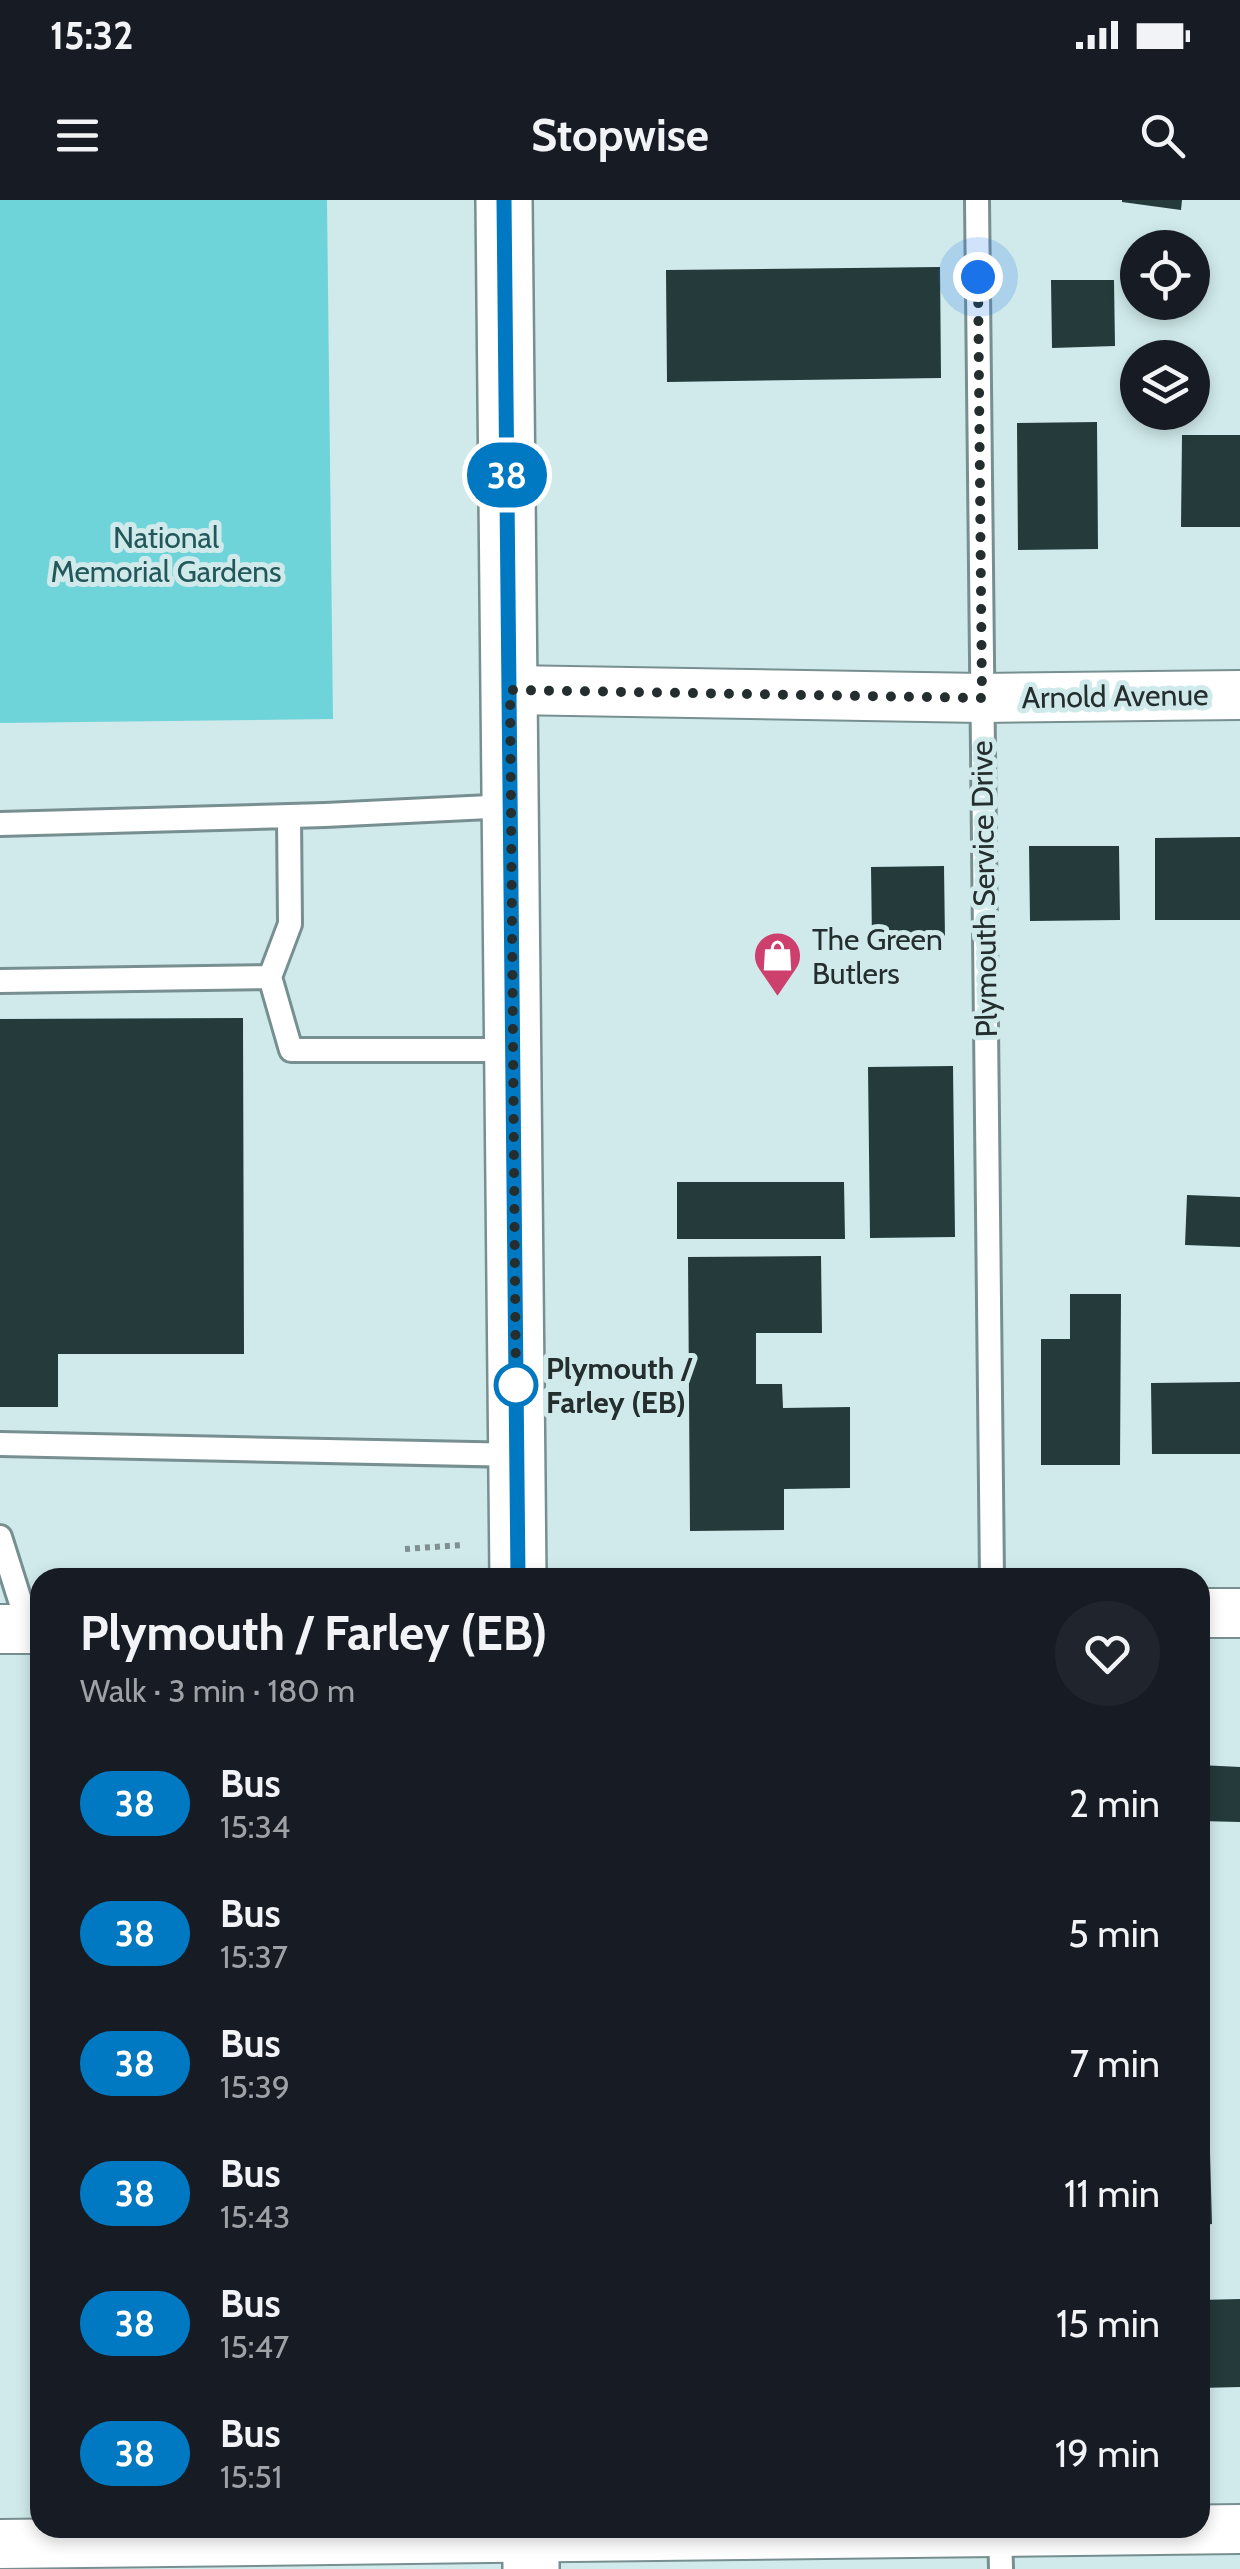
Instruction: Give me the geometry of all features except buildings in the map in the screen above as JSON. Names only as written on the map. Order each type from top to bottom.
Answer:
[{"type":"main road","points":[[504,200],[518,1568]]},
{"type":"street","name":"Arnold Avenue","points":[[510,690],[982,698],[1240,695]]},
{"type":"street","points":[[1210,1613],[1240,1613]]},
{"type":"street","points":[[1210,2532],[1240,2530]]},
{"type":"street","points":[[0,2544],[65,2547],[1001,2543],[1093,2538]]},
{"type":"lane","name":"Plymouth Service Drive","points":[[976,200],[992,1568]]},
{"type":"lane","points":[[0,824],[510,806]]},
{"type":"lane","points":[[289,816],[290,924],[270,977],[291,1050],[513,1050]]},
{"type":"lane","points":[[0,981],[270,977]]},
{"type":"lane","points":[[0,1444],[518,1456]]},
{"type":"lane","points":[[0,1537],[23,1629]]},
{"type":"green space","name":"National Memorial Gardens","points":[[0,200],[327,200],[333,719],[0,723]]},
{"type":"bus line","name":"38","points":[[504,200],[518,1568]]},
{"type":"place","name":"The Green Butlers","points":[[777,998]]},
{"type":"place","name":"Plymouth / Farley (EB)","points":[[516,1385]]},
{"type":"route","points":[[516,1385],[516,1396],[510,690],[982,698],[978,277]]}]
